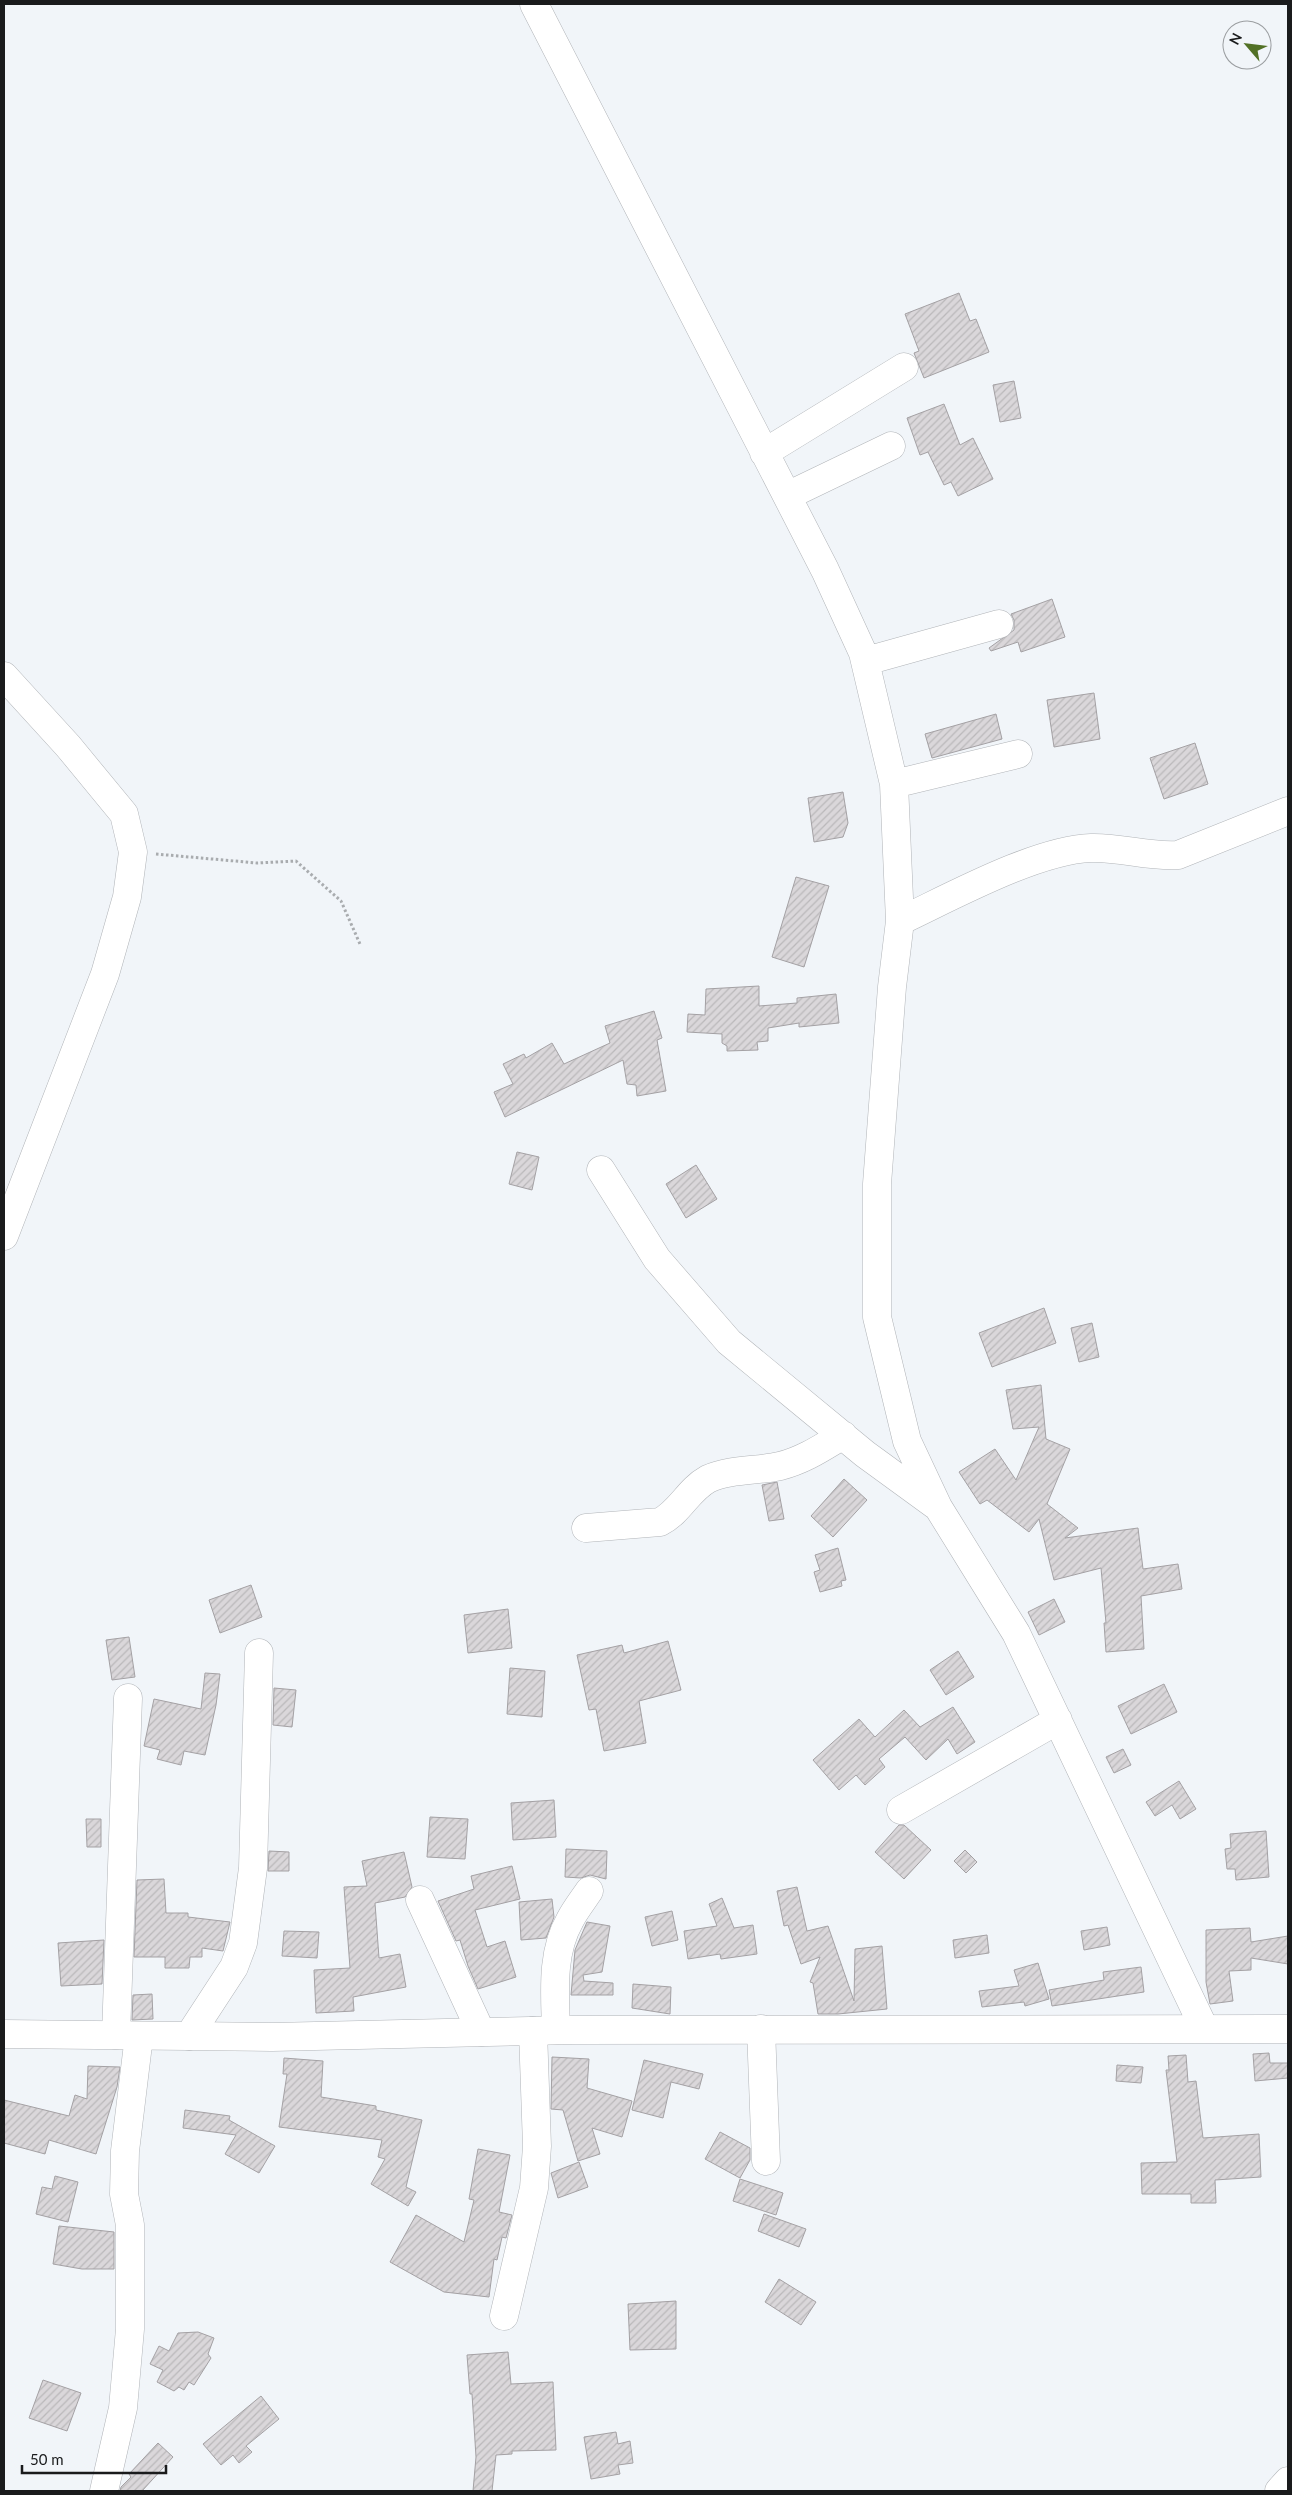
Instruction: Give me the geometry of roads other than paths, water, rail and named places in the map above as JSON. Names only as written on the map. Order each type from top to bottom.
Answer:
[{"type":"street","points":[[534,4],[826,570],[866,661],[894,784],[900,921],[892,988],[877,1184],[878,1317],[907,1442],[938,1507],[1016,1633],[1204,2028]]},
{"type":"street","points":[[764,452],[904,367]]},
{"type":"street","points":[[787,496],[891,446]]},
{"type":"street","points":[[866,661],[999,624]]},
{"type":"street","points":[[4,676],[68,746],[124,814],[133,852],[127,896],[105,974],[4,1236]]},
{"type":"street","points":[[894,784],[1018,754]]},
{"type":"street","points":[[900,921],[1011,870],[1054,855],[1090,848],[1120,849],[1158,857],[1178,855],[1288,812]]},
{"type":"street","points":[[601,1170],[657,1259],[729,1342],[842,1435],[938,1507]]},
{"type":"street","points":[[586,1528],[660,1522],[669,1518],[694,1489],[708,1480],[719,1476],[781,1466],[809,1456],[842,1435]]},
{"type":"street","points":[[189,2036],[234,1967],[243,1943],[252,1868],[259,1653]]},
{"type":"street","points":[[104,2491],[123,2408],[130,2329],[130,2225],[124,2194],[128,2035],[128,1698]]},
{"type":"street","points":[[901,1810],[1058,1720]]},
{"type":"street","points":[[504,2316],[534,2188],[544,2030],[561,1939],[570,1920],[589,1890]]},
{"type":"street","points":[[420,1900],[481,2032]]},
{"type":"street","points":[[761,2029],[766,2161]]},
{"type":"street","points":[[4,2034],[272,2037],[544,2030],[1288,2029]]},
{"type":"street","points":[[1279,2491],[1288,2481]]}]
